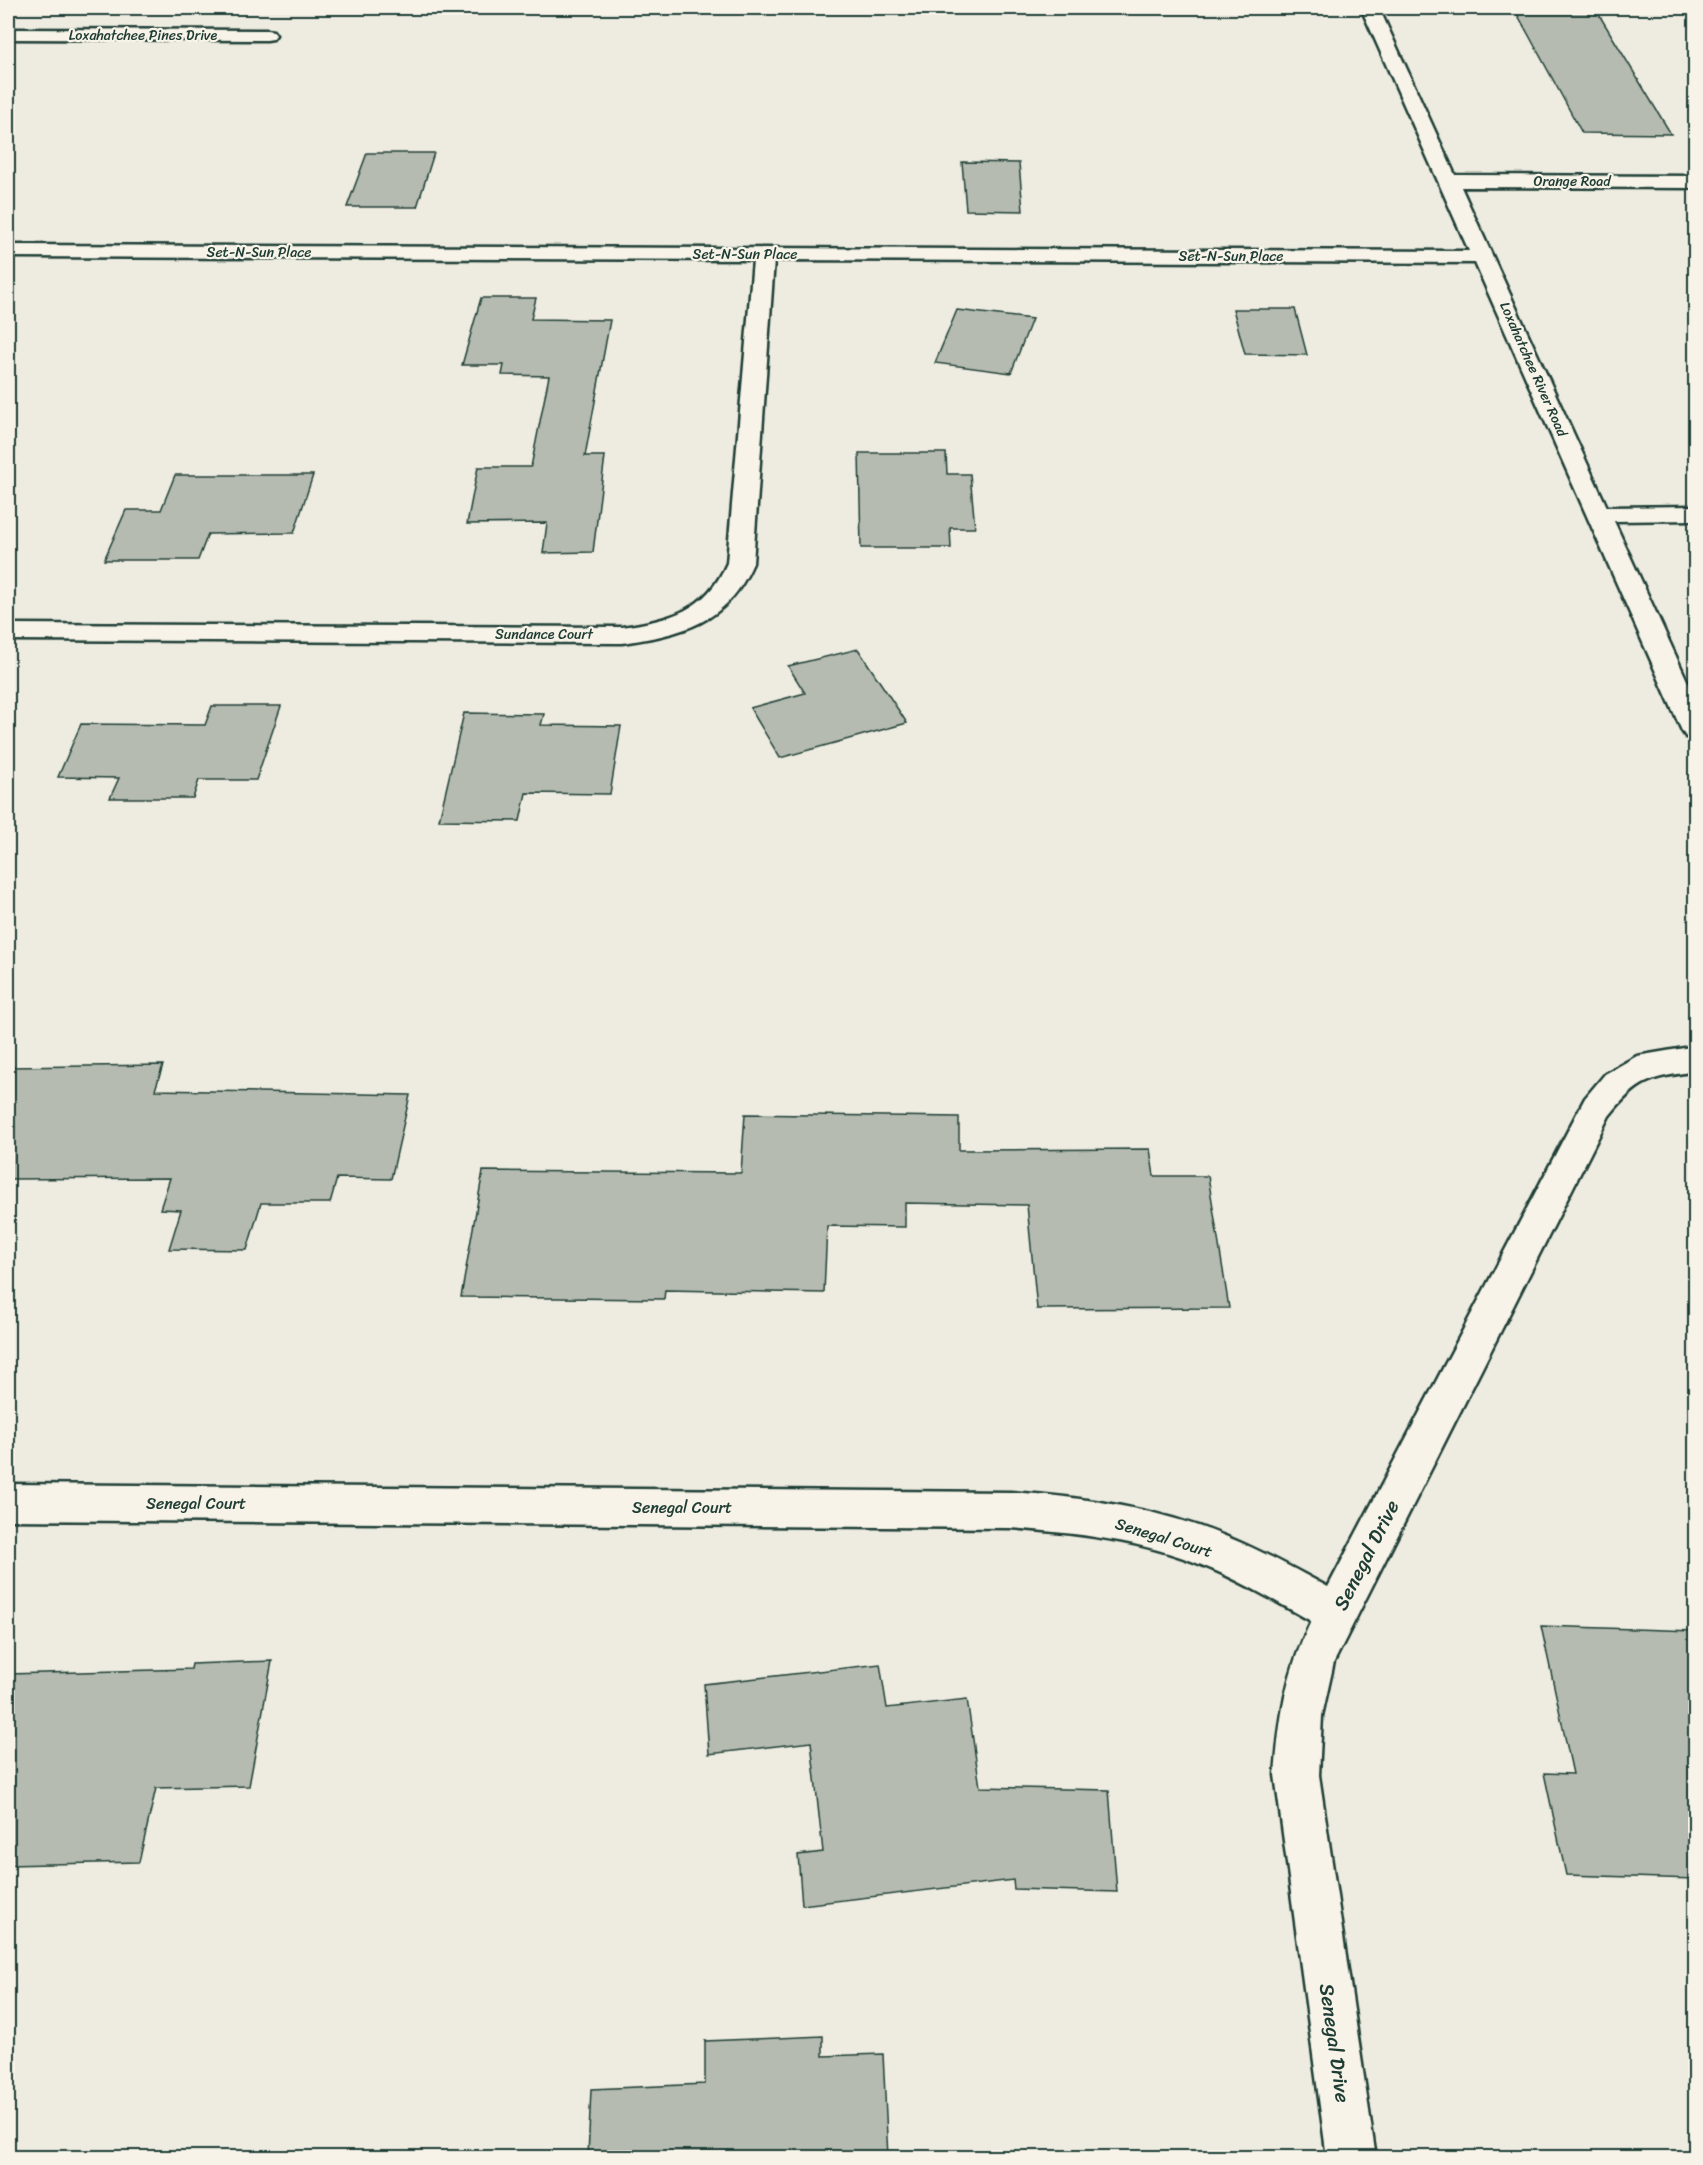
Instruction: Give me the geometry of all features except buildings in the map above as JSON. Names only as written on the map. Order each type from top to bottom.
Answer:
[{"type":"street","name":"Loxahatchee River Road","points":[[1370,8],[1695,731]]},
{"type":"street","name":"Loxahatchee Pines Drive","points":[[13,34],[31,16]]},
{"type":"street","name":"Loxahatchee Pines Drive","points":[[13,34],[267,35]]},
{"type":"street","name":"Orange Road","points":[[1449,181],[1695,182]]},
{"type":"street","name":"Set-N-Sun Place","points":[[8,251],[1483,257]]},
{"type":"street","name":"Sundance Court","points":[[8,632],[622,635],[658,630],[691,618],[718,601],[734,582],[740,563],[764,254]]},
{"type":"street","points":[[1598,514],[1695,513]]},
{"type":"street","name":"Senegal Drive","points":[[1352,2157],[1297,1775],[1301,1716],[1314,1660],[1336,1613],[1597,1107],[1617,1083],[1649,1065],[1695,1058]]},
{"type":"street","name":"Senegal Court","points":[[8,1502],[1010,1510],[1067,1513],[1126,1523],[1183,1539],[1239,1561],[1336,1613]]}]
